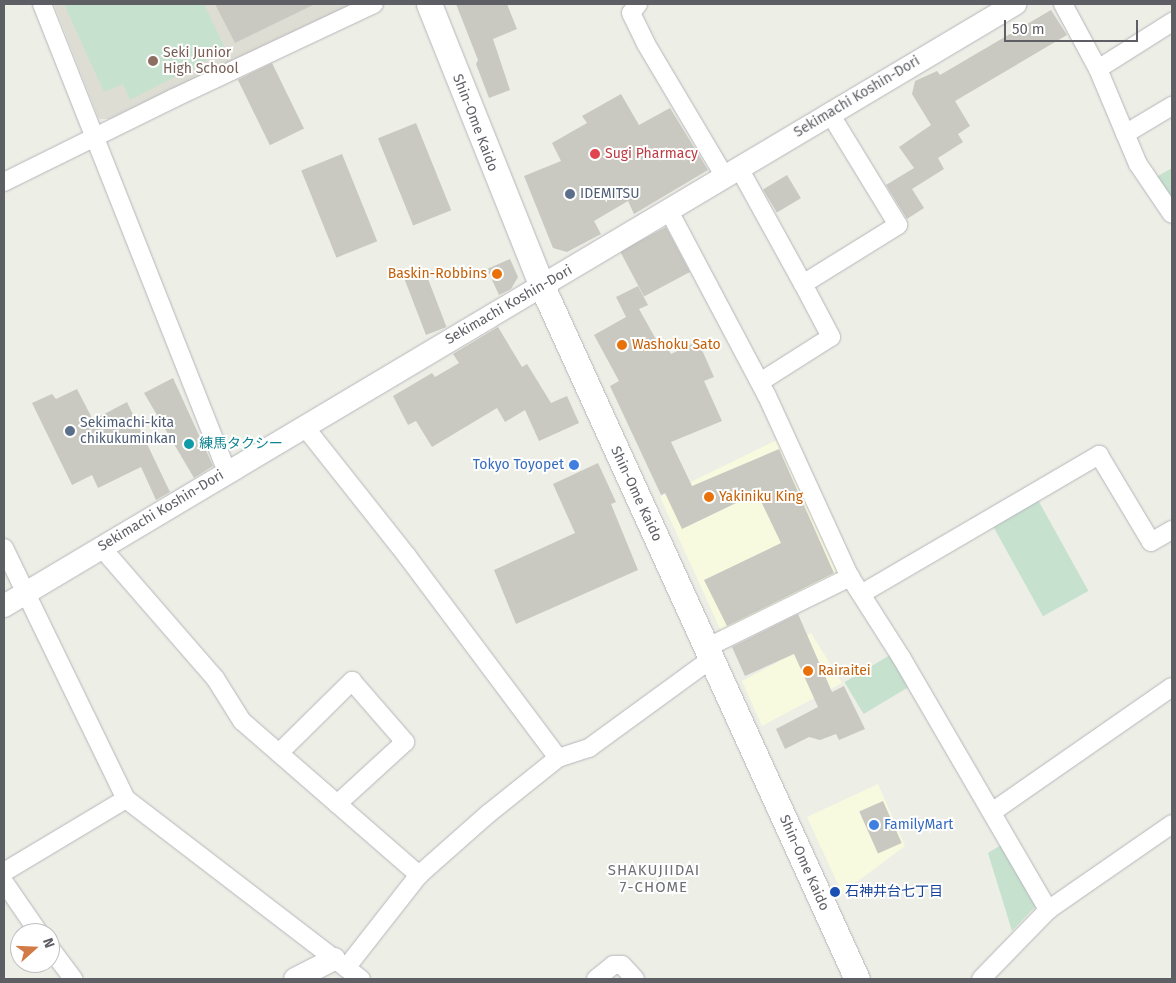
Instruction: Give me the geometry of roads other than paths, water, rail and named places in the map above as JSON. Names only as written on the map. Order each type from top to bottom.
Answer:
[{"type":"main road","name":"Shin-Ome Kaido","points":[[429,4],[542,286],[857,979]]},
{"type":"street","points":[[42,4],[227,472]]},
{"type":"street","points":[[4,182],[94,137],[374,4]]},
{"type":"street","points":[[638,4],[631,13],[646,44],[732,173],[802,284],[831,337],[760,382]]},
{"type":"street","name":"Sekimachi Koshin-Dori","points":[[4,606],[304,426],[669,211],[829,112],[1015,4]]},
{"type":"street","points":[[1063,4],[1098,68],[1138,164],[1172,214]]},
{"type":"street","points":[[1098,68],[1172,22]]},
{"type":"street","points":[[1125,134],[1172,106]]},
{"type":"street","points":[[802,284],[898,225],[829,112]]},
{"type":"street","points":[[669,211],[760,382],[850,577],[992,812],[1048,910]]},
{"type":"street","points":[[304,426],[407,556],[558,758]]},
{"type":"street","points":[[861,594],[1099,455],[1151,542],[1172,530]]},
{"type":"street","points":[[101,547],[215,678],[242,721],[419,875]]},
{"type":"street","points":[[4,548],[126,799],[361,979]]},
{"type":"street","points":[[296,979],[340,964],[419,875],[558,758],[589,748],[709,654],[850,577]]},
{"type":"street","points":[[279,753],[352,681],[405,742],[337,804]]},
{"type":"street","points":[[992,812],[1172,688]]},
{"type":"street","points":[[4,872],[126,799]]},
{"type":"street","points":[[981,979],[1048,910],[1172,824]]},
{"type":"street","points":[[4,882],[32,923]]},
{"type":"street","points":[[60,962],[72,979]]},
{"type":"street","points":[[596,979],[613,965],[622,965],[635,979]]},
{"type":"place","name":"Seki Junior High School","points":[[153,61]]},
{"type":"place","name":"Sugi Pharmacy","points":[[595,154]]},
{"type":"place","name":"IDEMITSU","points":[[570,194]]},
{"type":"place","name":"Baskin-Robbins","points":[[497,274]]},
{"type":"place","name":"Washoku Sato","points":[[622,345]]},
{"type":"place","name":"Sekimachi-kita chikukuminkan","points":[[70,431]]},
{"type":"place","name":"練馬タクシー","points":[[189,444]]},
{"type":"place","name":"Tokyo Toyopet","points":[[574,465]]},
{"type":"place","name":"Yakiniku King","points":[[709,497]]},
{"type":"place","name":"Rairaitei","points":[[808,671]]},
{"type":"place","name":"FamilyMart","points":[[874,825]]},
{"type":"place","name":"石神井台七丁目","points":[[835,892]]},
{"type":"district","name":"SHAKUJIIDAI 7-CHOME","points":[[654,878]]}]
